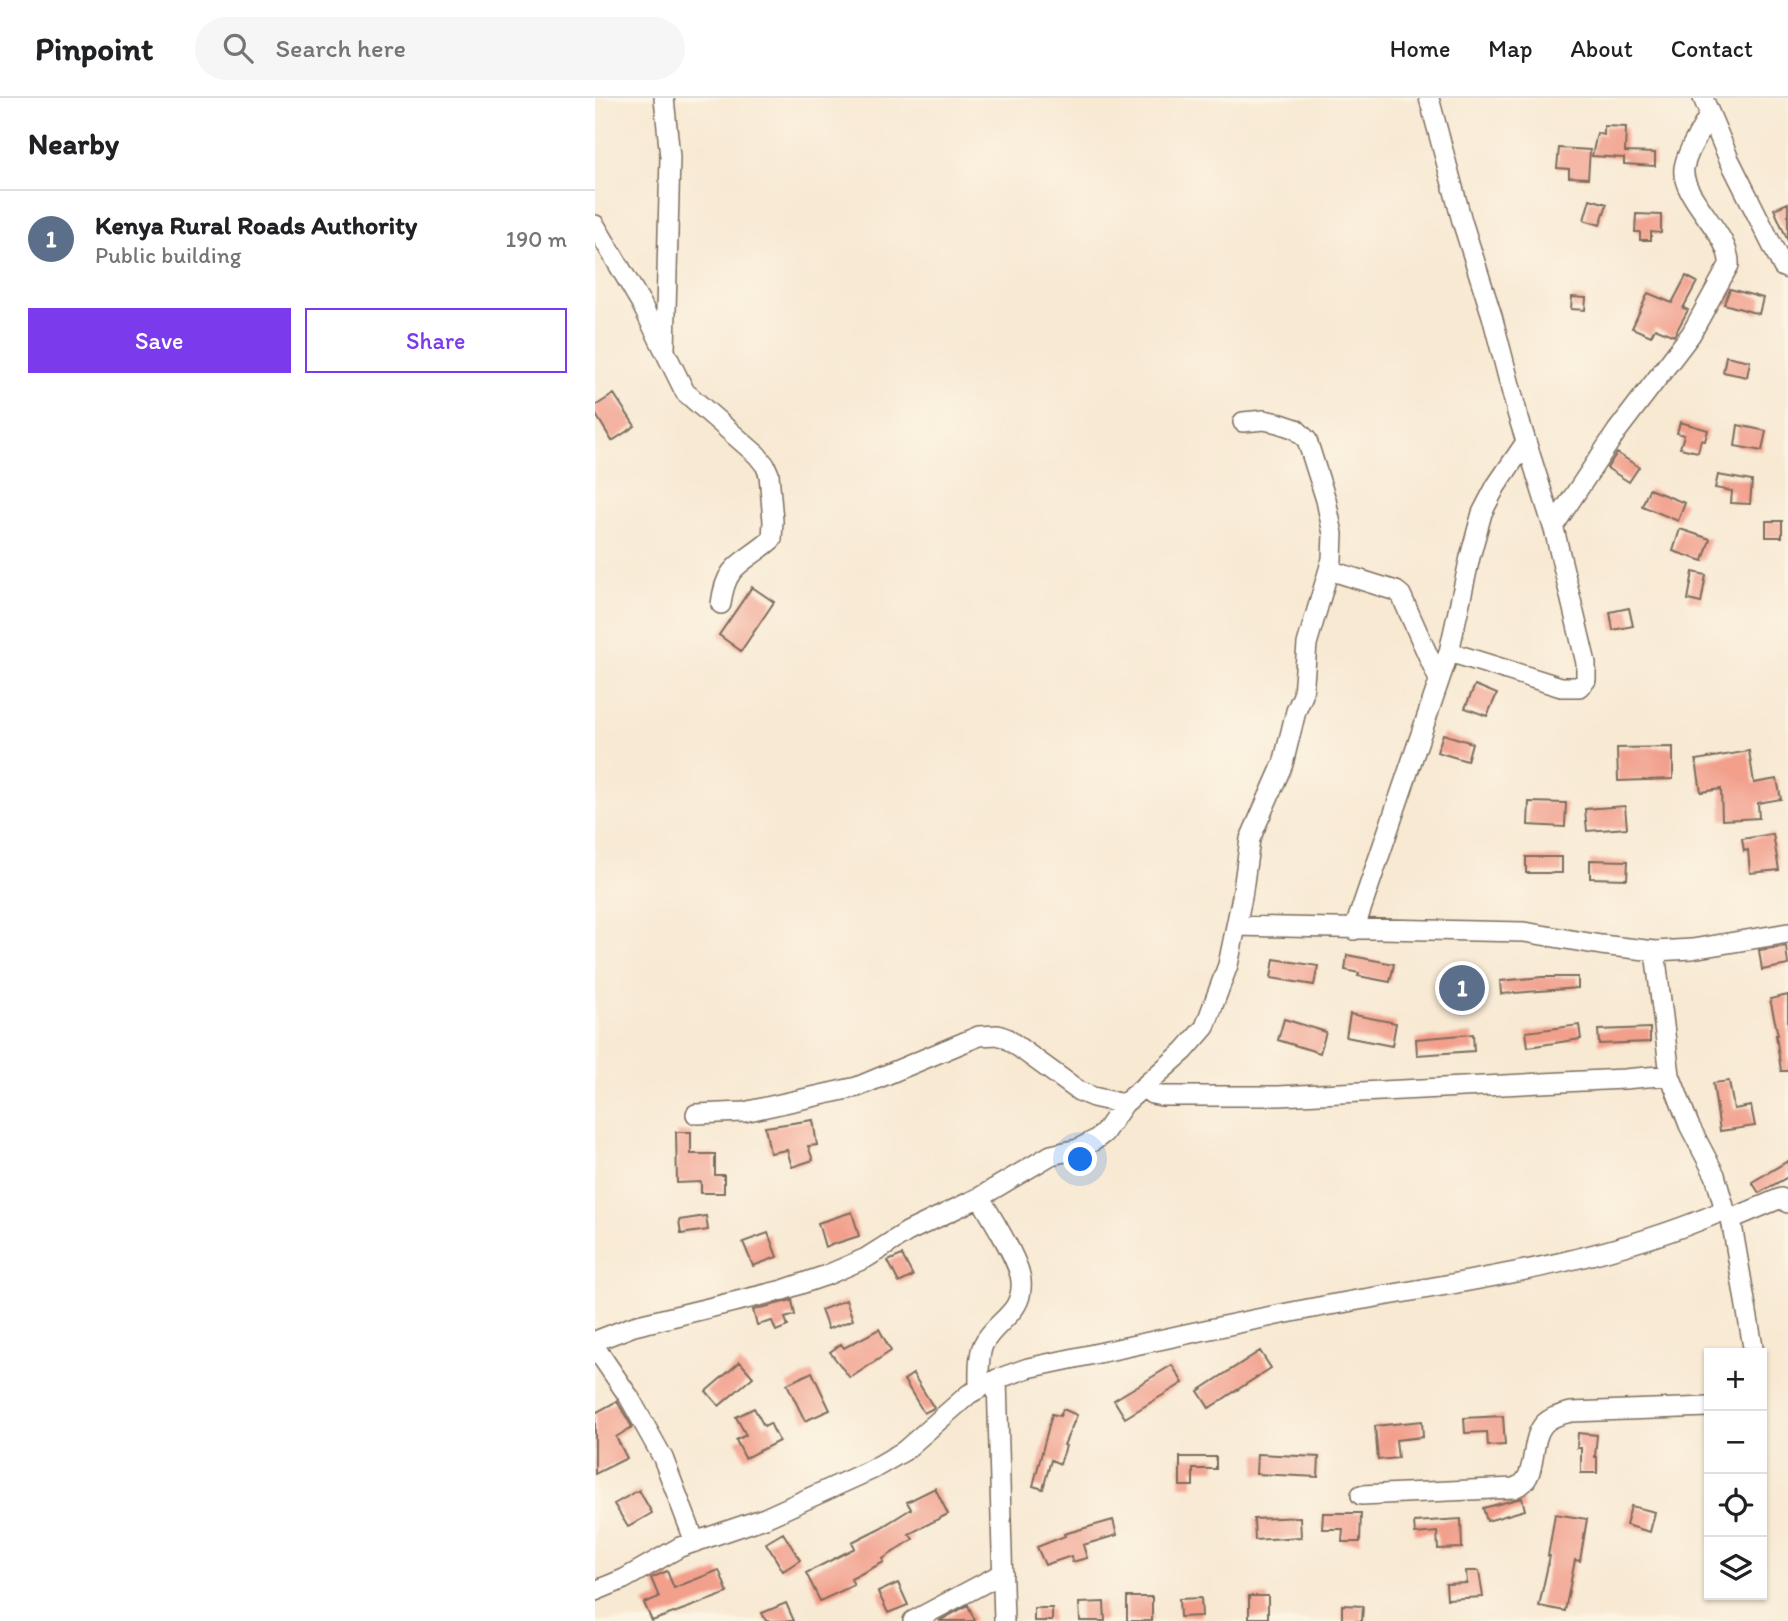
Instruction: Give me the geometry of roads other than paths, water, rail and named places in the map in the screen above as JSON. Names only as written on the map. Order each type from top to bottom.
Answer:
[{"type":"street","points":[[664,98],[670,157],[665,351]]},
{"type":"street","points":[[1429,98],[1462,221],[1553,527],[1583,652],[1586,680],[1579,687],[1561,687],[1449,652]]},
{"type":"street","points":[[1553,527],[1617,431],[1691,334],[1729,265],[1730,259],[1724,245],[1687,186],[1684,174],[1706,106]]},
{"type":"street","points":[[1706,106],[1783,267],[1788,269]]},
{"type":"street","points":[[595,225],[617,259],[685,392],[757,455],[769,474],[772,539],[731,570],[723,587],[721,604]]},
{"type":"street","points":[[595,1341],[634,1326],[783,1290],[827,1276],[866,1258],[907,1232],[980,1197],[1051,1155],[1078,1149],[1104,1133],[1124,1104],[1184,1051],[1205,1027],[1229,965],[1250,839],[1288,747],[1296,711],[1303,695],[1307,644],[1332,559],[1332,534],[1326,500],[1307,440],[1296,429],[1278,423],[1264,420],[1243,422]]},
{"type":"street","points":[[1354,930],[1449,652],[1482,513],[1496,486],[1526,442]]},
{"type":"street","points":[[1329,570],[1396,591],[1401,595],[1439,680]]},
{"type":"street","points":[[1236,926],[1524,932],[1655,951],[1692,949],[1788,933]]},
{"type":"street","points":[[1655,951],[1670,1075],[1689,1125],[1715,1175],[1728,1214],[1753,1348]]},
{"type":"street","points":[[697,1114],[744,1112],[857,1087],[979,1036],[989,1035],[1006,1038],[1079,1091],[1124,1104]]},
{"type":"street","points":[[1143,1087],[1152,1094],[1162,1096],[1279,1096],[1624,1080],[1670,1075]]},
{"type":"street","points":[[979,1388],[981,1352],[985,1341],[1013,1312],[1021,1282],[1018,1268],[980,1197]]},
{"type":"street","points":[[595,1591],[624,1579],[680,1548],[765,1518],[873,1469],[904,1451],[969,1394],[997,1379],[1028,1368],[1291,1313],[1539,1268],[1680,1230],[1781,1198],[1788,1203]]},
{"type":"street","points":[[595,1347],[629,1397],[663,1458],[695,1542]]},
{"type":"street","points":[[997,1379],[1004,1621]]},
{"type":"street","points":[[1361,1495],[1514,1488],[1524,1482],[1529,1473],[1538,1432],[1545,1422],[1556,1416],[1571,1412],[1704,1407]]},
{"type":"street","points":[[913,1621],[1003,1573]]},
{"type":"place","name":"Kenya Rural Roads Authority","points":[[1462,988]]}]
